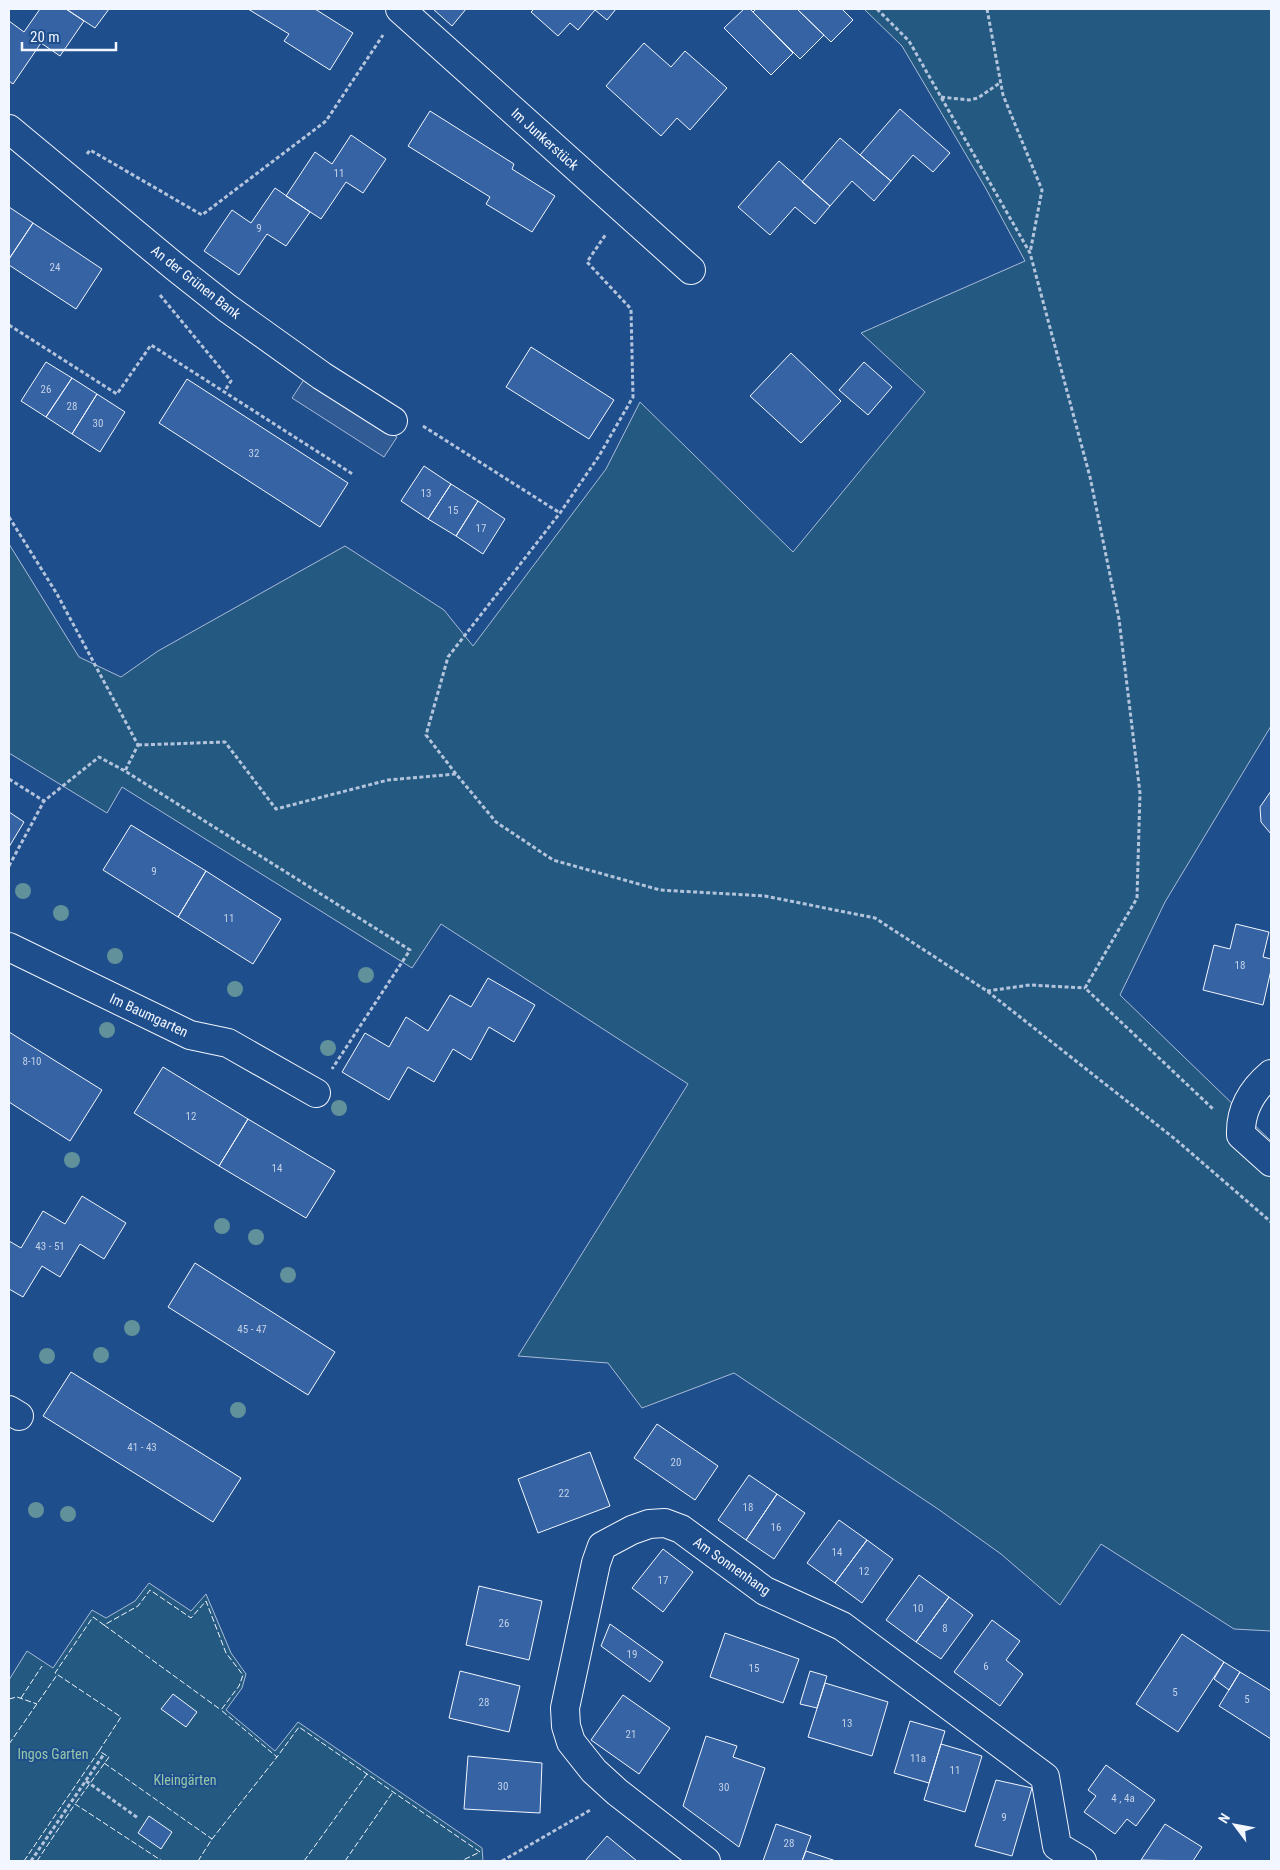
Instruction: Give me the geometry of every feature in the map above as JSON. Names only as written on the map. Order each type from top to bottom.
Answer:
[{"type":"street","name":"Im Junkerstück","points":[[400,9],[691,270]]},
{"type":"street","name":"An der Grünen Bank","points":[[9,130],[228,308],[314,371],[393,421]]},
{"type":"street","name":"Im Baumgarten","points":[[9,947],[190,1035],[228,1043],[316,1092]]},
{"type":"street","points":[[1271,1074],[1259,1085],[1246,1104],[1240,1121],[1241,1135],[1271,1162]]},
{"type":"street","name":"Am Sonnenhang","points":[[706,1861],[617,1792],[594,1771],[571,1742],[566,1726],[565,1708],[596,1563],[602,1546],[632,1530],[649,1524],[666,1523],[681,1529],[765,1591],[842,1626],[1045,1777],[1057,1846],[1082,1861]]},
{"type":"path","points":[[68,179],[90,150],[202,216],[326,121],[400,9]]},
{"type":"path","points":[[877,9],[909,41],[1030,253],[1090,476],[1119,619],[1140,793],[1137,898],[1085,988]]},
{"type":"path","points":[[987,9],[1004,95],[1042,190],[1030,253]]},
{"type":"path","points":[[941,96],[970,100],[978,98],[1001,82]]},
{"type":"path","points":[[623,208],[587,262],[631,309],[633,397],[599,456],[560,513],[448,657],[426,735],[496,822],[553,860],[660,890],[765,896],[875,918],[987,991],[1175,1139],[1271,1222]]},
{"type":"path","points":[[174,266],[156,291],[231,381],[224,392]]},
{"type":"path","points":[[9,325],[117,394],[150,345],[354,475]]},
{"type":"path","points":[[393,421],[416,422],[560,513]]},
{"type":"path","points":[[9,517],[57,594],[138,745]]},
{"type":"path","points":[[138,745],[225,742],[276,808],[388,780],[456,774]]},
{"type":"path","points":[[126,771],[138,745]]},
{"type":"path","points":[[9,866],[44,801],[99,757],[126,771],[410,950],[316,1092]]},
{"type":"path","points":[[9,779],[44,801]]},
{"type":"path","points":[[987,991],[1030,985],[1085,988],[1241,1135]]},
{"type":"path","points":[[31,1861],[104,1754]]},
{"type":"path","points":[[86,1781],[138,1818]]},
{"type":"path","points":[[502,1861],[586,1813],[617,1792]]},
{"type":"green space","points":[[864,9],[1271,9],[1271,726],[1165,902],[1120,995],[1271,1141],[1271,1631],[1234,1629],[1101,1544],[1060,1605],[1001,1554],[938,1509],[734,1373],[642,1408],[608,1363],[518,1356],[688,1084],[441,924],[412,968],[122,787],[107,813],[9,753],[9,544],[79,657],[121,677],[158,651],[345,546],[444,610],[473,646],[606,469],[640,402],[793,552],[925,392],[861,333],[1025,261],[985,187],[902,46]]},
{"type":"green space","name":"Kleingärten","points":[[149,1583],[191,1611],[206,1594],[231,1653],[246,1674],[242,1688],[226,1710],[275,1751],[298,1722],[482,1848],[483,1861],[9,1861],[9,1680],[27,1651],[53,1668],[92,1610],[106,1618],[135,1601]]},
{"type":"shaded area","points":[[305,378],[397,437],[384,457],[292,398]]},
{"type":"building","points":[[40,9],[66,9],[84,21],[60,56],[41,43],[13,84],[9,81],[9,21],[24,32]]},
{"type":"building","points":[[66,9],[109,9],[95,28]]},
{"type":"building","points":[[248,9],[315,9],[353,33],[330,70],[284,41],[289,34]]},
{"type":"building","points":[[433,9],[466,9],[452,26]]},
{"type":"building","points":[[534,9],[616,9],[607,20],[595,10],[578,30],[570,23],[558,36],[531,12]]},
{"type":"building","points":[[744,9],[750,9],[793,53],[771,75],[724,28]]},
{"type":"building","points":[[756,9],[797,9],[824,35],[800,59],[753,12]]},
{"type":"building","points":[[797,9],[842,9],[853,20],[831,42]]},
{"type":"building","points":[[644,43],[671,67],[685,51],[727,88],[690,130],[677,118],[661,136],[606,86]]},
{"type":"building","points":[[900,109],[950,153],[933,172],[913,155],[891,181],[860,155]]},
{"type":"building","points":[[430,111],[514,164],[512,169],[555,196],[532,232],[486,204],[490,197],[408,146]]},
{"type":"building","points":[[351,135],[386,159],[363,193],[346,182],[321,219],[286,196],[315,152],[332,164]]},
{"type":"building","points":[[840,138],[891,181],[874,201],[852,181],[830,206],[802,182]]},
{"type":"building","points":[[779,161],[830,206],[815,224],[795,207],[770,235],[738,207]]},
{"type":"building","points":[[275,188],[310,212],[286,246],[267,234],[239,275],[204,251],[232,210],[251,223]]},
{"type":"building","points":[[9,207],[33,223],[9,259]]},
{"type":"building","points":[[33,223],[102,269],[76,309],[9,265],[9,259]]},
{"type":"building","points":[[531,347],[614,400],[589,439],[506,387]]},
{"type":"building","points":[[791,353],[841,401],[801,443],[750,396]]},
{"type":"building","points":[[46,362],[72,378],[46,417],[21,401]]},
{"type":"building","points":[[864,362],[892,387],[868,415],[839,390]]},
{"type":"building","points":[[72,378],[97,394],[72,434],[46,417]]},
{"type":"building","points":[[187,379],[348,483],[320,527],[159,423]]},
{"type":"building","points":[[97,394],[125,412],[100,452],[72,434]]},
{"type":"building","points":[[424,466],[451,484],[428,519],[401,501]]},
{"type":"building","points":[[451,484],[478,501],[456,536],[428,519]]},
{"type":"building","points":[[478,501],[505,519],[483,554],[456,536]]},
{"type":"building","points":[[1271,791],[1271,834],[1261,822],[1260,807]]},
{"type":"building","points":[[9,812],[24,822],[9,847]]},
{"type":"building","points":[[131,825],[206,871],[178,917],[103,870]]},
{"type":"building","points":[[206,871],[281,919],[253,964],[178,917]]},
{"type":"building","points":[[1236,924],[1269,932],[1263,957],[1271,959],[1271,970],[1263,1005],[1203,990],[1214,945],[1230,949]]},
{"type":"building","points":[[488,978],[535,1005],[514,1042],[489,1027],[471,1060],[453,1049],[434,1082],[408,1067],[389,1100],[342,1072],[365,1033],[389,1047],[406,1017],[428,1031],[450,995],[471,1007]]},
{"type":"building","points":[[9,1032],[102,1090],[70,1141],[9,1102]]},
{"type":"building","points":[[163,1067],[248,1119],[219,1166],[134,1113]]},
{"type":"building","points":[[248,1119],[335,1171],[306,1218],[219,1166]]},
{"type":"building","points":[[82,1196],[126,1223],[104,1259],[80,1244],[60,1277],[42,1266],[23,1297],[9,1289],[9,1241],[21,1248],[43,1211],[65,1224]]},
{"type":"building","points":[[195,1263],[335,1352],[308,1395],[168,1307]]},
{"type":"building","points":[[71,1372],[241,1478],[213,1522],[43,1416]]},
{"type":"building","points":[[657,1424],[718,1466],[695,1500],[634,1458]]},
{"type":"building","points":[[590,1452],[610,1506],[538,1533],[518,1479]]},
{"type":"building","points":[[749,1475],[777,1494],[746,1540],[718,1520]]},
{"type":"building","points":[[777,1494],[805,1513],[774,1559],[746,1540]]},
{"type":"building","points":[[839,1520],[867,1540],[835,1583],[807,1563]]},
{"type":"building","points":[[867,1540],[893,1559],[862,1603],[835,1583]]},
{"type":"building","points":[[663,1549],[693,1572],[663,1612],[632,1588]]},
{"type":"building","points":[[919,1575],[949,1597],[916,1642],[886,1620]]},
{"type":"building","points":[[479,1586],[542,1601],[529,1660],[466,1645]]},
{"type":"building","points":[[949,1597],[973,1615],[941,1659],[916,1642]]},
{"type":"building","points":[[992,1620],[1020,1641],[1006,1660],[1023,1674],[1000,1706],[954,1672]]},
{"type":"building","points":[[610,1624],[663,1662],[650,1682],[601,1646]]},
{"type":"building","points":[[725,1633],[799,1659],[783,1703],[710,1677]]},
{"type":"building","points":[[1182,1634],[1224,1662],[1178,1732],[1136,1704]]},
{"type":"building","points":[[1224,1662],[1240,1672],[1229,1690],[1214,1679]]},
{"type":"building","points":[[460,1671],[520,1686],[509,1732],[449,1718]]},
{"type":"building","points":[[810,1671],[827,1676],[817,1708],[800,1704]]},
{"type":"building","points":[[1240,1672],[1271,1691],[1271,1739],[1219,1706]]},
{"type":"building","points":[[825,1683],[888,1702],[872,1756],[808,1737]]},
{"type":"building","points":[[173,1694],[197,1712],[186,1727],[161,1709]]},
{"type":"building","points":[[623,1695],[670,1728],[639,1774],[591,1740]]},
{"type":"building","points":[[910,1721],[945,1731],[929,1783],[894,1773]]},
{"type":"building","points":[[706,1736],[737,1746],[733,1757],[765,1768],[739,1847],[683,1806]]},
{"type":"building","points":[[941,1744],[982,1756],[965,1812],[924,1800]]},
{"type":"building","points":[[468,1756],[542,1763],[540,1813],[464,1809]]},
{"type":"building","points":[[1106,1765],[1155,1800],[1136,1826],[1127,1819],[1115,1834],[1084,1812],[1096,1796],[1088,1790]]},
{"type":"building","points":[[996,1780],[1032,1788],[1012,1856],[975,1846]]},
{"type":"building","points":[[149,1816],[172,1832],[161,1849],[138,1833]]},
{"type":"building","points":[[776,1824],[811,1836],[802,1861],[763,1861]]},
{"type":"building","points":[[1165,1824],[1202,1847],[1193,1861],[1141,1860]]},
{"type":"building","points":[[607,1836],[637,1861],[585,1861]]},
{"type":"building","points":[[806,1851],[836,1861],[802,1861]]},
{"type":"fence","points":[[99,1751],[121,1717],[55,1673],[93,1617],[104,1625],[138,1606],[150,1590],[191,1618],[206,1601],[226,1653],[243,1675],[239,1686],[221,1710],[277,1757],[299,1727],[480,1852],[461,1861]]},
{"type":"fence","points":[[104,1625],[221,1710]]},
{"type":"fence","points":[[21,1698],[42,1666]]},
{"type":"fence","points":[[9,1744],[57,1675]]},
{"type":"fence","points":[[9,1699],[17,1697],[37,1704]]},
{"type":"fence","points":[[24,1861],[99,1751],[109,1757],[75,1804]]},
{"type":"fence","points":[[198,1861],[212,1839],[277,1757]]},
{"type":"fence","points":[[104,1763],[212,1839]]},
{"type":"fence","points":[[304,1861],[367,1774]]},
{"type":"fence","points":[[345,1861],[393,1792]]},
{"type":"fence","points":[[37,1861],[75,1804],[162,1861]]},
{"type":"park label","name":"Ingos Garten","points":[[53,1754]]}]
